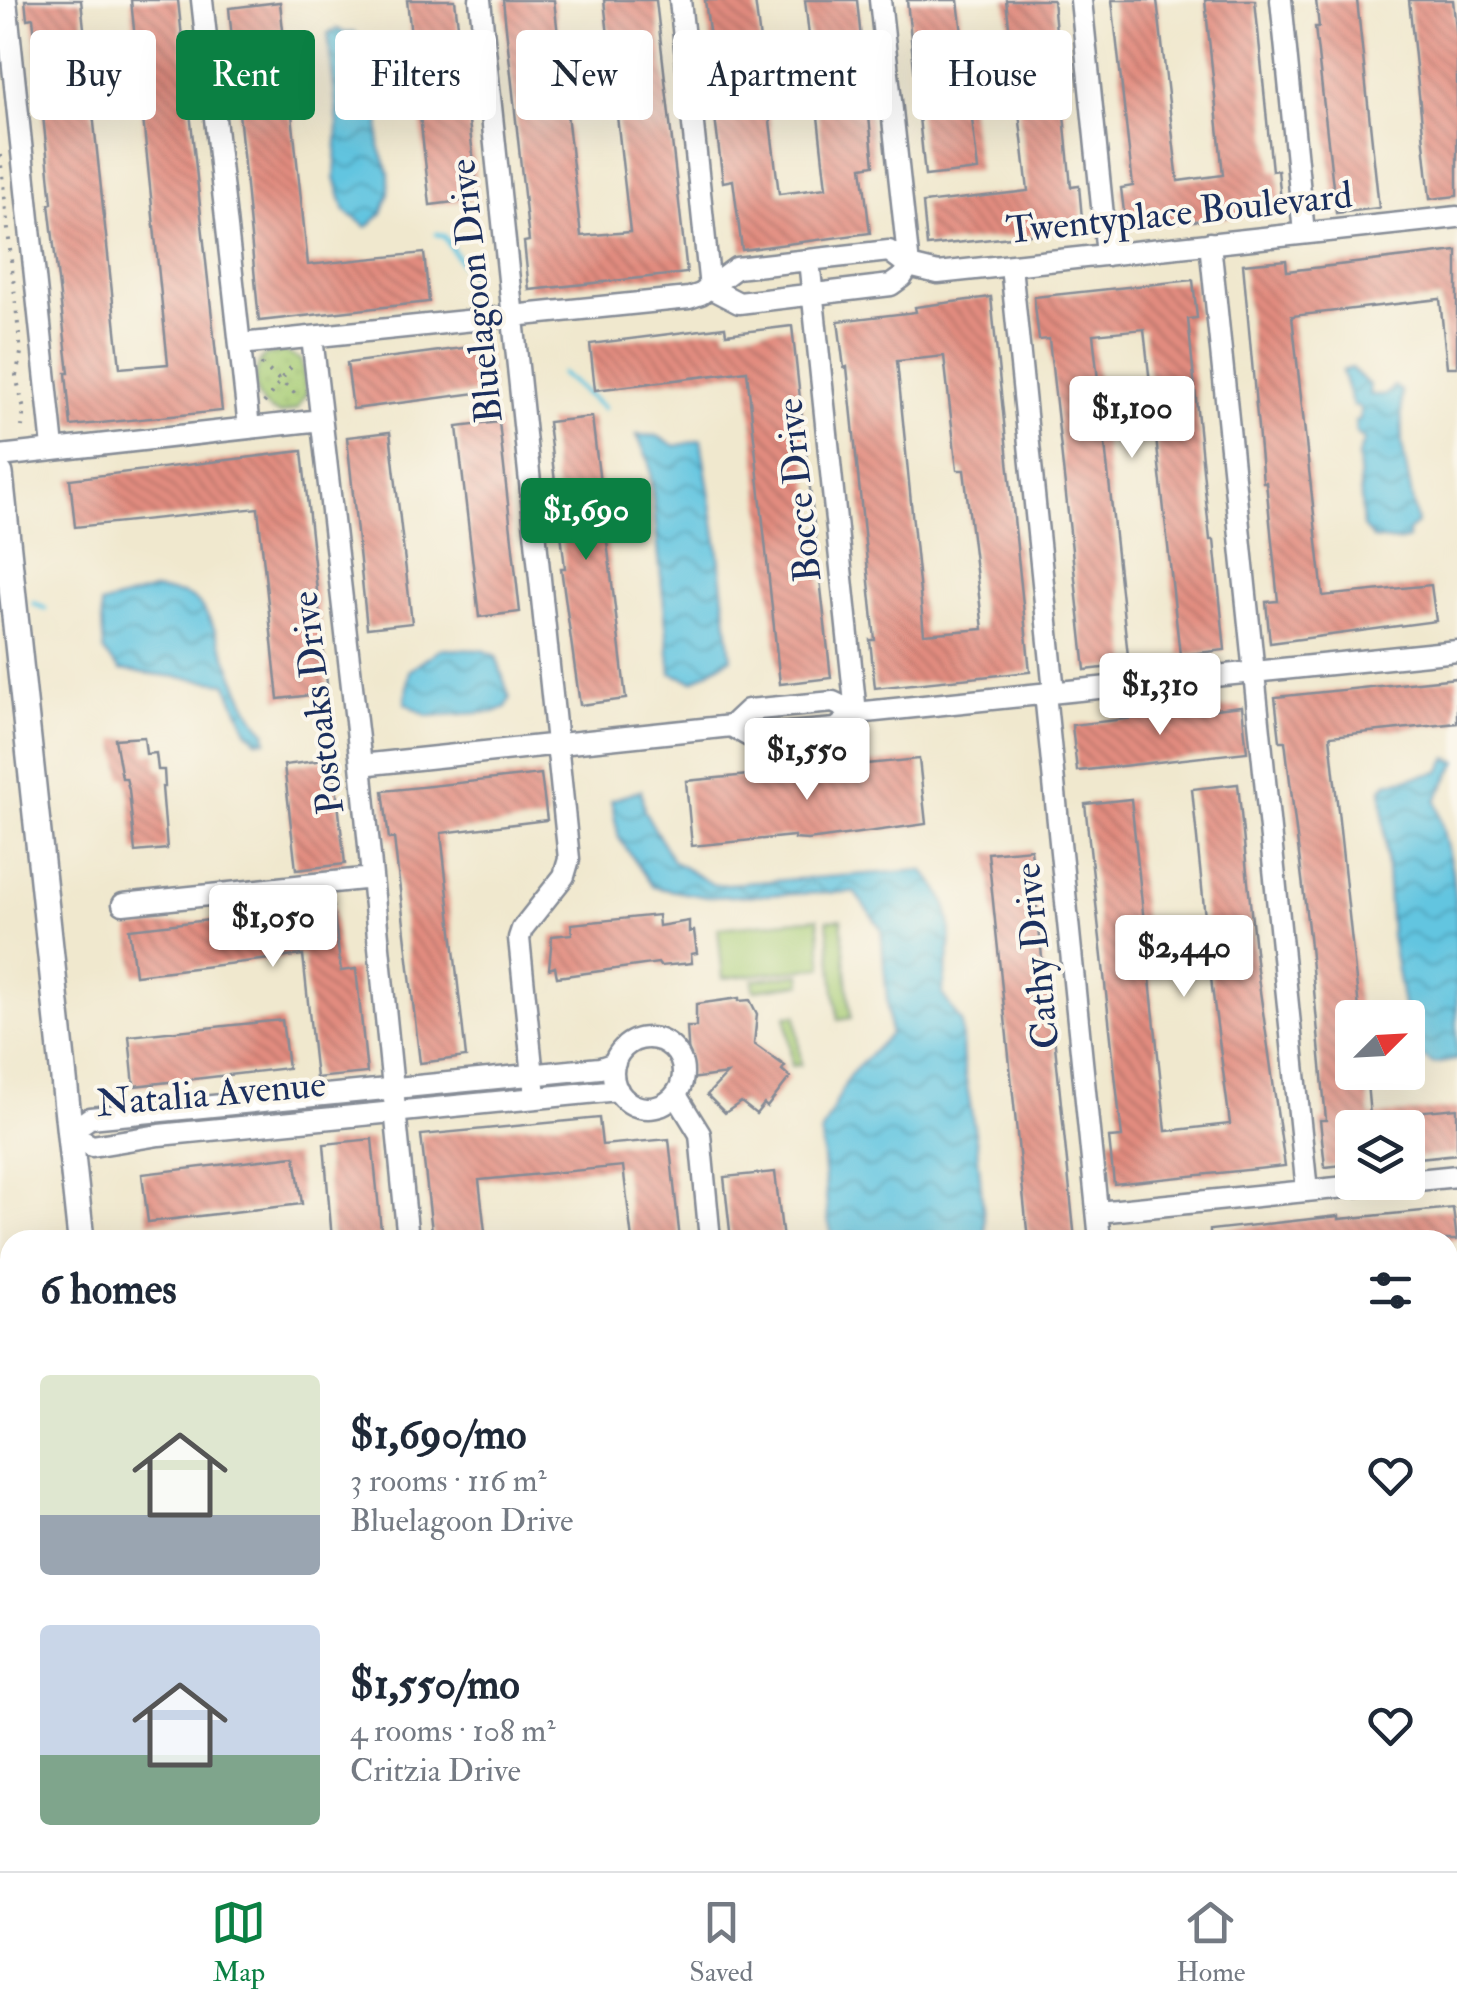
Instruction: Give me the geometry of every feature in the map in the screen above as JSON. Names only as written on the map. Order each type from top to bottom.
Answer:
[{"type":"street","points":[[6,0],[53,448]]},
{"type":"street","points":[[202,0],[248,428]]},
{"type":"street","name":"Bluelagoon Drive","points":[[480,0],[568,868],[519,938],[534,1085]]},
{"type":"street","points":[[680,0],[710,288],[739,303],[891,284],[909,266],[880,0]]},
{"type":"street","points":[[1081,0],[1107,255]]},
{"type":"street","points":[[1282,0],[1304,233]]},
{"type":"street","name":"Twentyplace Boulevard","points":[[240,344],[689,298],[736,268],[889,250],[909,266],[938,272],[1457,217]]},
{"type":"street","points":[[1210,243],[1307,1192]]},
{"type":"street","name":"Bocce Drive","points":[[809,260],[856,713]]},
{"type":"street","name":"Cathy Drive","points":[[1010,266],[1099,1230]]},
{"type":"street","name":"Postoaks Drive","points":[[312,337],[361,765],[407,1230]]},
{"type":"street","points":[[0,456],[321,420]]},
{"type":"street","points":[[0,474],[80,1230]]},
{"type":"street","points":[[361,765],[731,726],[748,710],[833,702],[856,713],[1457,650]]},
{"type":"street","points":[[123,904],[372,878]]},
{"type":"street","points":[[649,1038],[670,1046],[682,1064],[683,1075],[676,1095],[657,1107],[634,1105],[618,1090],[615,1062],[620,1052],[638,1040],[649,1038]]},
{"type":"street","name":"Natalia Avenue","points":[[615,1062],[534,1085],[396,1110],[158,1134],[92,1146],[68,1133],[90,1118],[394,1088],[534,1085],[618,1090]]},
{"type":"street","points":[[676,1095],[700,1134],[709,1230]]},
{"type":"street","points":[[1425,1179],[1457,1176]]},
{"type":"street","points":[[1098,1212],[1335,1189]]},
{"type":"lane","points":[[128,1115],[130,1141]]},
{"type":"path","points":[[0,155],[21,353],[16,376],[24,410],[22,427]]},
{"type":"path","points":[[263,404],[297,359]]},
{"type":"path","points":[[260,363],[302,400]]},
{"type":"green space","points":[[283,351],[301,360],[307,393],[297,409],[281,414],[260,399],[255,382],[264,356]]},
{"type":"green space","points":[[818,918],[823,967],[723,978],[718,928]]},
{"type":"green space","points":[[841,919],[851,1018],[838,1020],[827,920]]},
{"type":"green space","points":[[801,974],[802,984],[754,990],[753,980]]},
{"type":"green space","points":[[796,1015],[801,1065],[792,1066],[786,1016]]},
{"type":"water","points":[[337,29],[339,30],[335,30],[335,98],[328,33]]},
{"type":"water","points":[[337,120],[379,120],[379,146],[389,173],[389,193],[382,213],[367,227],[345,211],[335,178]]},
{"type":"water","points":[[1351,368],[1369,385],[1370,395],[1386,395],[1394,386],[1401,391],[1402,445],[1417,524],[1408,531],[1408,539],[1374,539],[1363,527],[1358,456],[1364,440],[1356,433],[1355,421],[1360,420],[1360,407],[1353,406],[1342,371]]},
{"type":"water","points":[[637,435],[657,436],[676,446],[701,440],[731,658],[693,681],[671,673],[649,461]]},
{"type":"water","points":[[153,590],[188,596],[202,607],[244,700],[265,731],[266,740],[257,740],[248,732],[226,683],[120,670],[104,652],[101,605]]},
{"type":"water","points":[[440,649],[482,650],[496,656],[510,699],[506,707],[494,712],[428,716],[405,703],[409,671]]},
{"type":"water","points":[[1447,758],[1457,762],[1436,800],[1452,870],[1457,916],[1457,1060],[1434,1064],[1425,1058],[1425,1000],[1402,1000],[1391,936],[1382,788],[1387,783],[1440,772]]},
{"type":"water","points":[[641,790],[644,810],[673,861],[714,885],[923,870],[949,914],[950,943],[942,994],[961,1022],[985,1230],[831,1230],[821,1134],[849,1076],[890,1034],[881,928],[854,892],[707,897],[653,887],[619,838],[611,800]]},
{"type":"building","points":[[25,0],[81,0],[84,30],[34,30],[33,18],[27,19]]},
{"type":"building","points":[[131,0],[178,0],[181,30],[176,30],[176,120],[191,120],[222,411],[71,426],[69,373],[49,204],[52,203],[43,120],[94,120],[120,368],[168,364],[143,120],[156,120],[156,30],[134,30]]},
{"type":"building","points":[[407,0],[455,0],[458,30],[410,30]]},
{"type":"building","points":[[503,0],[554,0],[557,30],[516,30],[516,120],[568,120],[581,236],[630,232],[617,120],[653,120],[653,30],[607,30],[604,0],[656,0],[687,273],[529,290],[524,242],[529,241]]},
{"type":"building","points":[[705,0],[755,0],[759,30],[709,30]]},
{"type":"building","points":[[805,0],[857,0],[860,30],[808,30]]},
{"type":"building","points":[[907,0],[958,0],[962,30],[912,30],[912,49]]},
{"type":"building","points":[[1006,0],[1053,0],[1056,30],[1009,30]]},
{"type":"building","points":[[1112,0],[1157,0],[1178,181],[1223,175],[1205,0],[1255,0],[1272,171],[1278,170],[1282,212],[1126,228],[1121,188],[1133,186]]},
{"type":"building","points":[[1316,0],[1357,0],[1379,208],[1336,213],[1315,27],[1319,27]]},
{"type":"building","points":[[1409,0],[1453,0],[1457,38],[1457,196],[1430,199]]},
{"type":"building","points":[[280,2],[283,30],[231,30],[229,8]]},
{"type":"building","points":[[240,120],[293,120],[308,265],[424,253],[429,302],[259,321]]},
{"type":"building","points":[[420,120],[469,120],[478,199],[430,205]]},
{"type":"building","points":[[715,120],[770,120],[779,194],[826,188],[818,120],[869,120],[874,165],[862,167],[870,233],[742,250],[733,180],[723,182]]},
{"type":"building","points":[[919,120],[972,120],[978,170],[925,176]]},
{"type":"building","points":[[1020,120],[1065,120],[1071,187],[1079,186],[1083,229],[927,246],[923,203],[1028,191]]},
{"type":"building","points":[[1457,251],[1457,367],[1447,367],[1440,299],[1292,316],[1323,596],[1431,585],[1436,621],[1270,643],[1266,602],[1278,601],[1243,264],[1286,260],[1287,271]]},
{"type":"building","points":[[1193,280],[1197,318],[1188,319],[1225,650],[1180,655],[1144,329],[1093,334],[1129,665],[1085,670],[1049,339],[1039,340],[1034,297]]},
{"type":"building","points":[[991,297],[1030,672],[875,688],[870,640],[875,640],[847,367],[844,368],[838,321],[916,312],[915,307]],"holes":[[[944,356],[957,470],[964,470],[983,629],[924,634],[897,361]]]},
{"type":"building","points":[[792,326],[831,678],[780,684],[747,371],[595,390],[590,344],[725,327],[726,334]]},
{"type":"building","points":[[486,345],[492,391],[353,409],[347,363]]},
{"type":"building","points":[[592,417],[626,699],[580,705],[561,568],[565,568],[548,422]]},
{"type":"building","points":[[499,422],[520,612],[479,617],[457,427]]},
{"type":"building","points":[[390,432],[412,623],[367,628],[347,437]]},
{"type":"building","points":[[302,451],[328,693],[278,699],[258,508],[75,527],[70,479]]},
{"type":"building","points":[[1457,678],[1457,723],[1330,736],[1358,1000],[1335,1000],[1335,1090],[1368,1090],[1369,1110],[1335,1110],[1335,1166],[1325,1167],[1320,1120],[1326,1120],[1309,936],[1285,741],[1280,741],[1275,697]]},
{"type":"building","points":[[1242,706],[1247,752],[1077,771],[1072,725]]},
{"type":"building","points":[[144,737],[146,754],[156,753],[158,770],[164,770],[167,849],[135,852],[129,790],[126,778],[122,778],[115,739]]},
{"type":"building","points":[[333,759],[345,864],[296,870],[284,765]]},
{"type":"building","points":[[919,759],[926,824],[808,840],[794,836],[692,846],[686,781]]},
{"type":"building","points":[[541,774],[547,820],[441,833],[466,1057],[420,1063],[394,838],[389,839],[383,791]]},
{"type":"building","points":[[1238,784],[1257,970],[1285,1166],[1114,1184],[1109,1138],[1122,1137],[1085,804],[1131,799],[1166,1131],[1230,1124],[1192,789]]},
{"type":"building","points":[[1031,849],[1074,1230],[1027,1230],[988,853]]},
{"type":"building","points":[[333,906],[341,971],[356,969],[367,1073],[316,1078],[303,955],[135,975],[129,929]]},
{"type":"building","points":[[658,915],[659,926],[689,921],[697,953],[691,954],[692,963],[658,963],[557,977],[555,967],[549,969],[552,936],[572,934],[571,924]]},
{"type":"building","points":[[750,1000],[757,1014],[754,1044],[785,1066],[782,1070],[790,1077],[767,1107],[764,1104],[756,1114],[741,1102],[725,1113],[707,1095],[727,1074],[690,1079],[687,1027],[696,1027],[696,1004]]},
{"type":"building","points":[[282,1020],[288,1068],[134,1086],[129,1036]]},
{"type":"building","points":[[1457,1108],[1457,1154],[1425,1157],[1425,1111]]},
{"type":"building","points":[[599,1118],[602,1145],[669,1139],[679,1230],[631,1230],[623,1166],[479,1180],[485,1230],[432,1230],[421,1135]]},
{"type":"building","points":[[372,1139],[381,1230],[331,1230],[324,1144]]},
{"type":"building","points":[[295,1156],[302,1204],[148,1222],[142,1174]]},
{"type":"building","points":[[775,1172],[782,1230],[730,1230],[724,1177]]},
{"type":"building","points":[[1453,1208],[1456,1230],[1210,1230],[1339,1216]]},
{"type":"waterway","points":[[437,234],[444,236],[470,278]]},
{"type":"waterway","points":[[562,374],[603,408]]},
{"type":"waterway","points":[[34,603],[45,609]]}]
